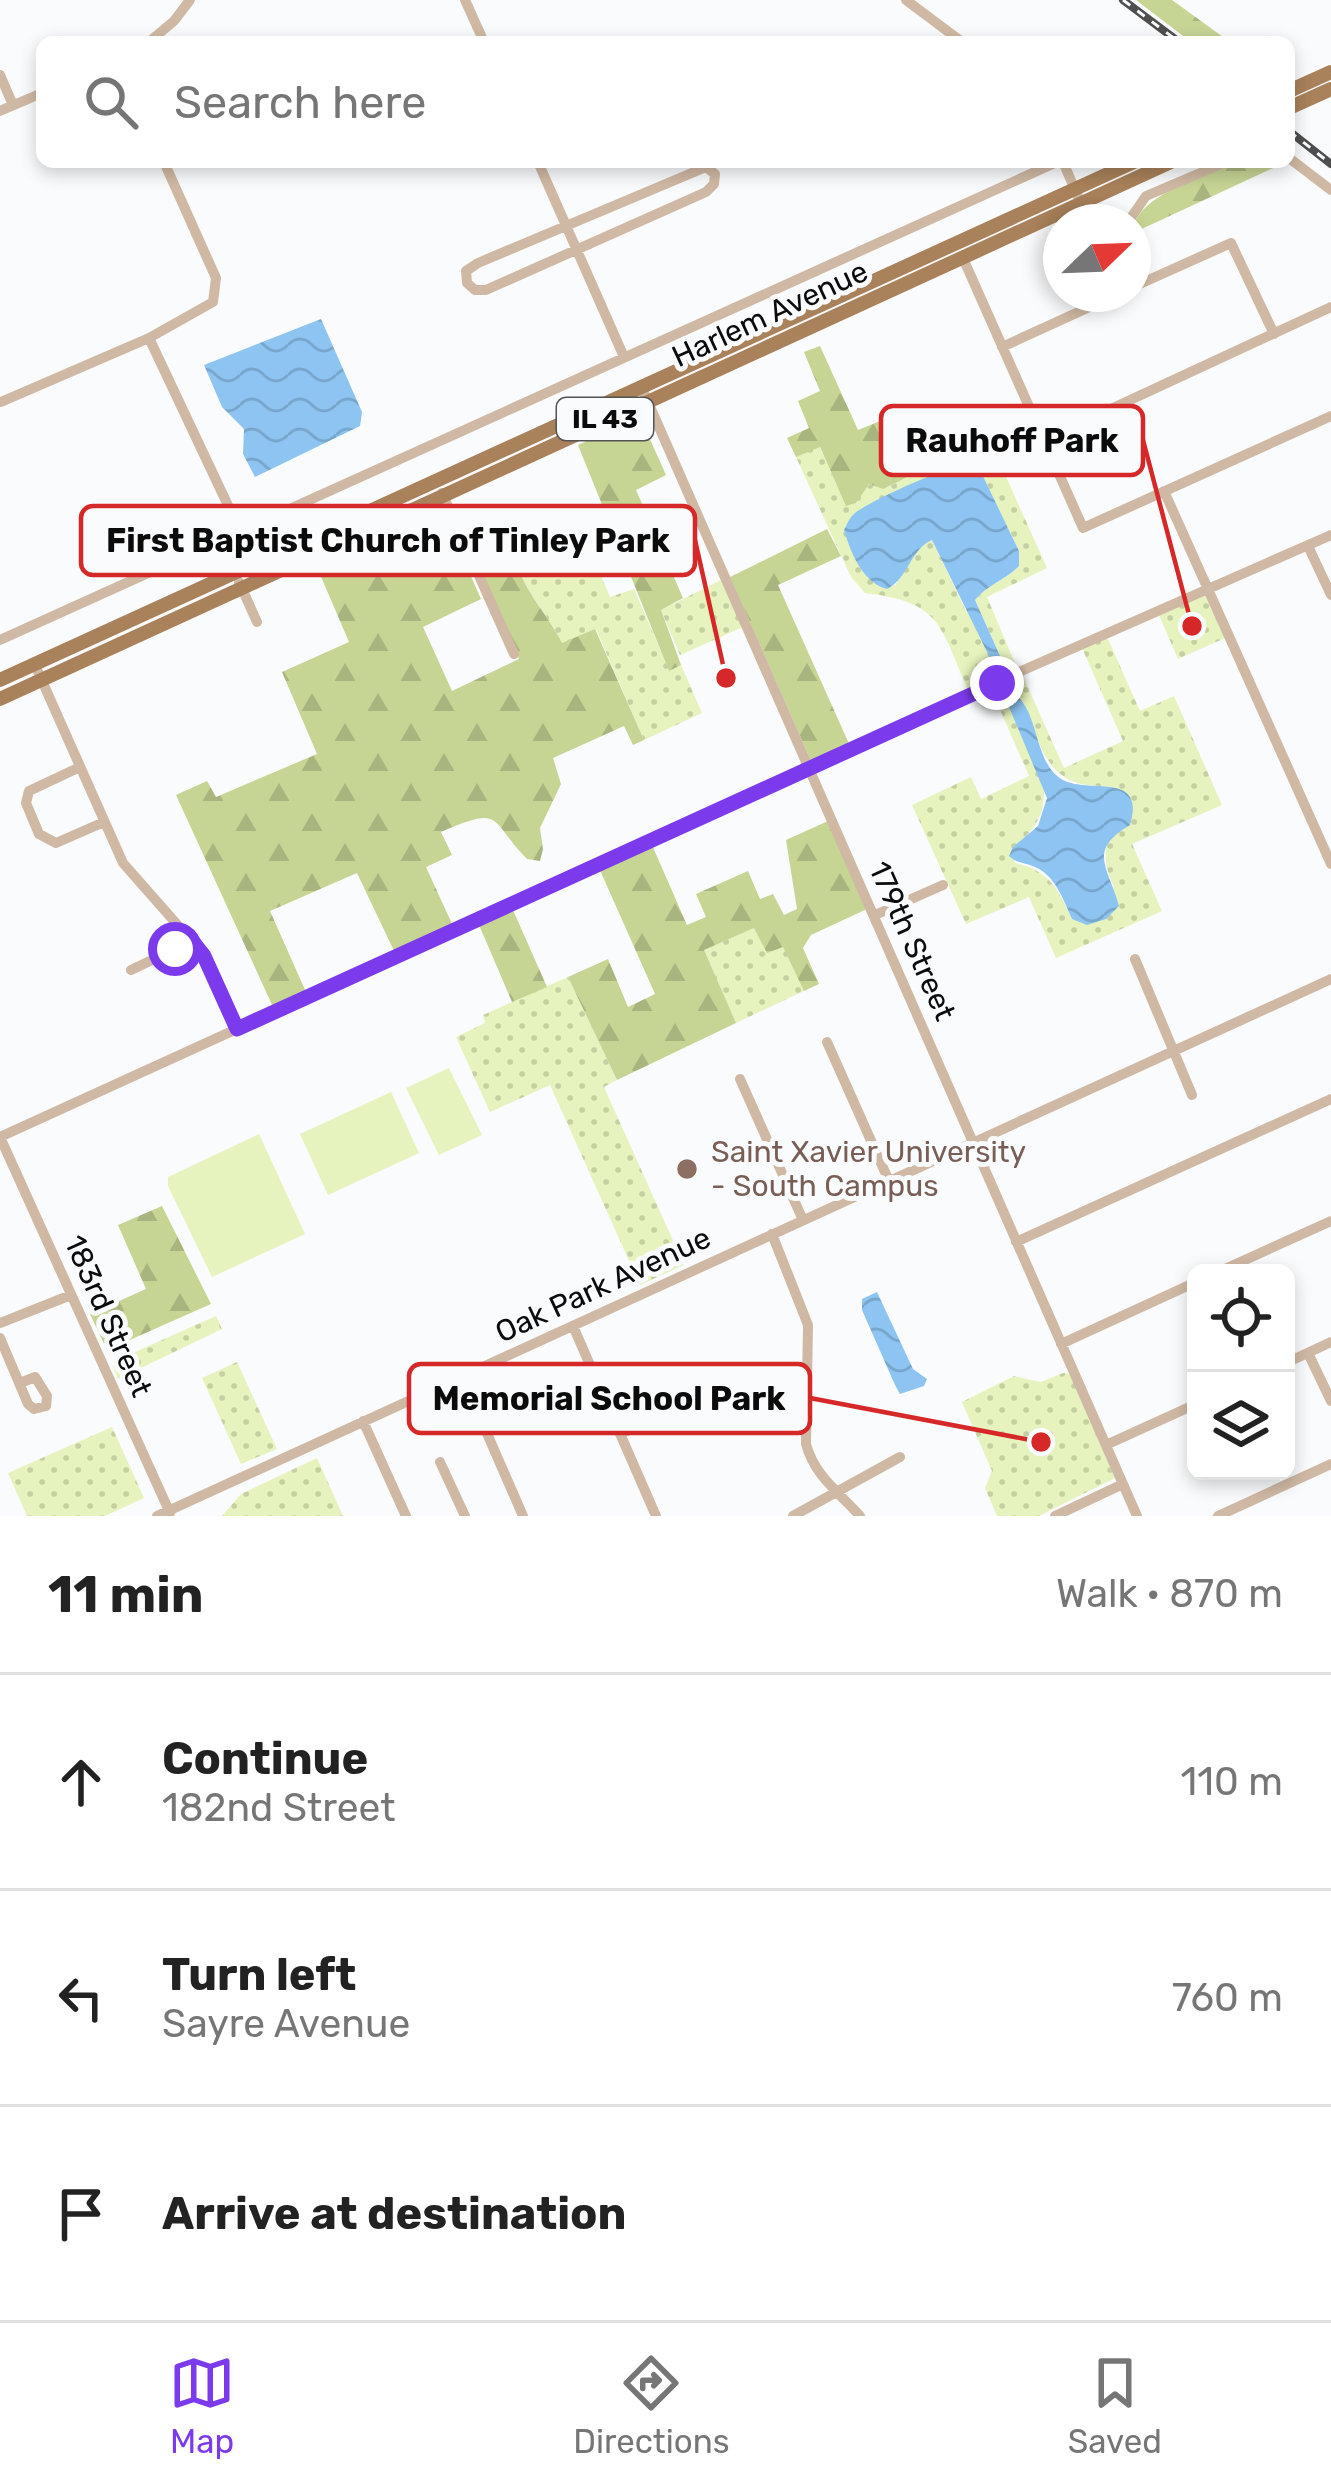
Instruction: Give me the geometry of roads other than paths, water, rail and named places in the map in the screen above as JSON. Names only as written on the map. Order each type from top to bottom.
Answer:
[{"type":"main road","points":[[1295,88],[1331,72]]},
{"type":"main road","points":[[1295,105],[1331,89]]},
{"type":"main road","name":"Harlem Avenue","points":[[1078,196],[1124,168]]},
{"type":"main road","name":"Harlem Avenue","points":[[0,699],[38,672],[238,579],[959,249],[1155,168]]},
{"type":"main road","name":"Harlem Avenue","points":[[0,680],[38,672]]},
{"type":"street","points":[[156,36],[190,0]]},
{"type":"street","points":[[465,0],[481,36]]},
{"type":"street","points":[[906,0],[954,36]]},
{"type":"street","points":[[0,75],[13,105]]},
{"type":"street","points":[[0,111],[36,95]]},
{"type":"street","points":[[1295,163],[1331,190]]},
{"type":"street","points":[[1,402],[149,338],[213,302],[216,278],[167,168]]},
{"type":"street","points":[[541,168],[624,357]]},
{"type":"street","points":[[700,168],[478,263],[466,271],[467,283],[475,290],[486,290],[706,192],[715,174],[708,168]]},
{"type":"street","points":[[0,640],[1047,168]]},
{"type":"street","points":[[1063,168],[1081,204]]},
{"type":"street","points":[[1140,204],[1146,196],[1212,168]]},
{"type":"street","points":[[1151,279],[1231,243],[1274,334]]},
{"type":"street","points":[[959,249],[1083,528],[1331,416]]},
{"type":"street","points":[[1044,440],[1331,307]]},
{"type":"street","points":[[1002,347],[1079,312]]},
{"type":"street","points":[[149,338],[241,533]]},
{"type":"street","name":"179th Street","points":[[644,393],[1137,1516]]},
{"type":"street","points":[[439,487],[514,655]]},
{"type":"street","points":[[1164,491],[1328,847],[1331,864]]},
{"type":"street","points":[[0,1137],[1019,672],[1331,535]]},
{"type":"street","points":[[1308,545],[1331,595]]},
{"type":"street","points":[[238,579],[257,622]]},
{"type":"street","points":[[38,672],[130,874],[204,956],[237,1029]]},
{"type":"street","points":[[80,766],[29,791],[26,803],[39,834],[56,843],[104,822]]},
{"type":"street","points":[[874,915],[943,884]]},
{"type":"street","points":[[131,970],[189,937]]},
{"type":"street","points":[[1135,958],[1192,1095]]},
{"type":"street","name":"Oak Park Avenue","points":[[165,1514],[1331,979]]},
{"type":"street","points":[[827,1042],[889,1181]]},
{"type":"street","points":[[740,1079],[803,1220]]},
{"type":"street","points":[[1016,1242],[1331,1099]]},
{"type":"street","name":"183rd Street","points":[[0,1137],[165,1514]]},
{"type":"street","points":[[1236,1264],[1331,1221]]},
{"type":"street","points":[[772,1234],[808,1325],[807,1448],[817,1472],[860,1516]]},
{"type":"street","points":[[1061,1344],[1187,1286]]},
{"type":"street","points":[[0,1323],[71,1295]]},
{"type":"street","points":[[573,1326],[656,1516]]},
{"type":"street","points":[[0,1338],[20,1383]]},
{"type":"street","points":[[1295,1359],[1331,1342]]},
{"type":"street","points":[[1308,1353],[1331,1401]]},
{"type":"street","points":[[611,1414],[708,1371],[723,1376],[723,1387],[717,1392],[620,1434]]},
{"type":"street","points":[[462,1376],[523,1516]]},
{"type":"street","points":[[1106,1445],[1187,1408]]},
{"type":"street","points":[[363,1421],[406,1516]]},
{"type":"street","points":[[793,1516],[900,1457]]},
{"type":"street","points":[[440,1462],[465,1516]]},
{"type":"street","points":[[1218,1516],[1331,1464]]},
{"type":"street","points":[[1055,1516],[1123,1484]]},
{"type":"water","points":[[321,319],[362,412],[360,426],[255,477],[243,454],[244,429],[222,407],[204,365]]},
{"type":"water","points":[[965,465],[981,472],[1019,551],[1019,566],[975,600],[1000,656],[998,666],[932,540],[887,589],[864,573],[844,530],[855,513],[877,500]]},
{"type":"water","points":[[1011,692],[1027,710],[1054,773],[1065,781],[1114,788],[1130,797],[1130,825],[1116,834],[1105,852],[1106,871],[1119,906],[1106,919],[1087,925],[1072,919],[1049,877],[1009,856],[1038,826],[1047,798],[1007,702]]},
{"type":"water","points":[[877,1292],[913,1369],[927,1379],[924,1386],[900,1394],[895,1385],[862,1310],[862,1299]]},
{"type":"railway","points":[[1123,0],[1171,36]]},
{"type":"railway","points":[[1295,136],[1331,164]]},
{"type":"place","name":"Rauhoff Park","points":[[1192,626]]},
{"type":"place","name":"First Baptist Church of Tinley Park","points":[[726,678]]},
{"type":"place","name":"Saint Xavier University - South Campus","points":[[687,1169]]},
{"type":"place","name":"Memorial School Park","points":[[1041,1442]]}]
